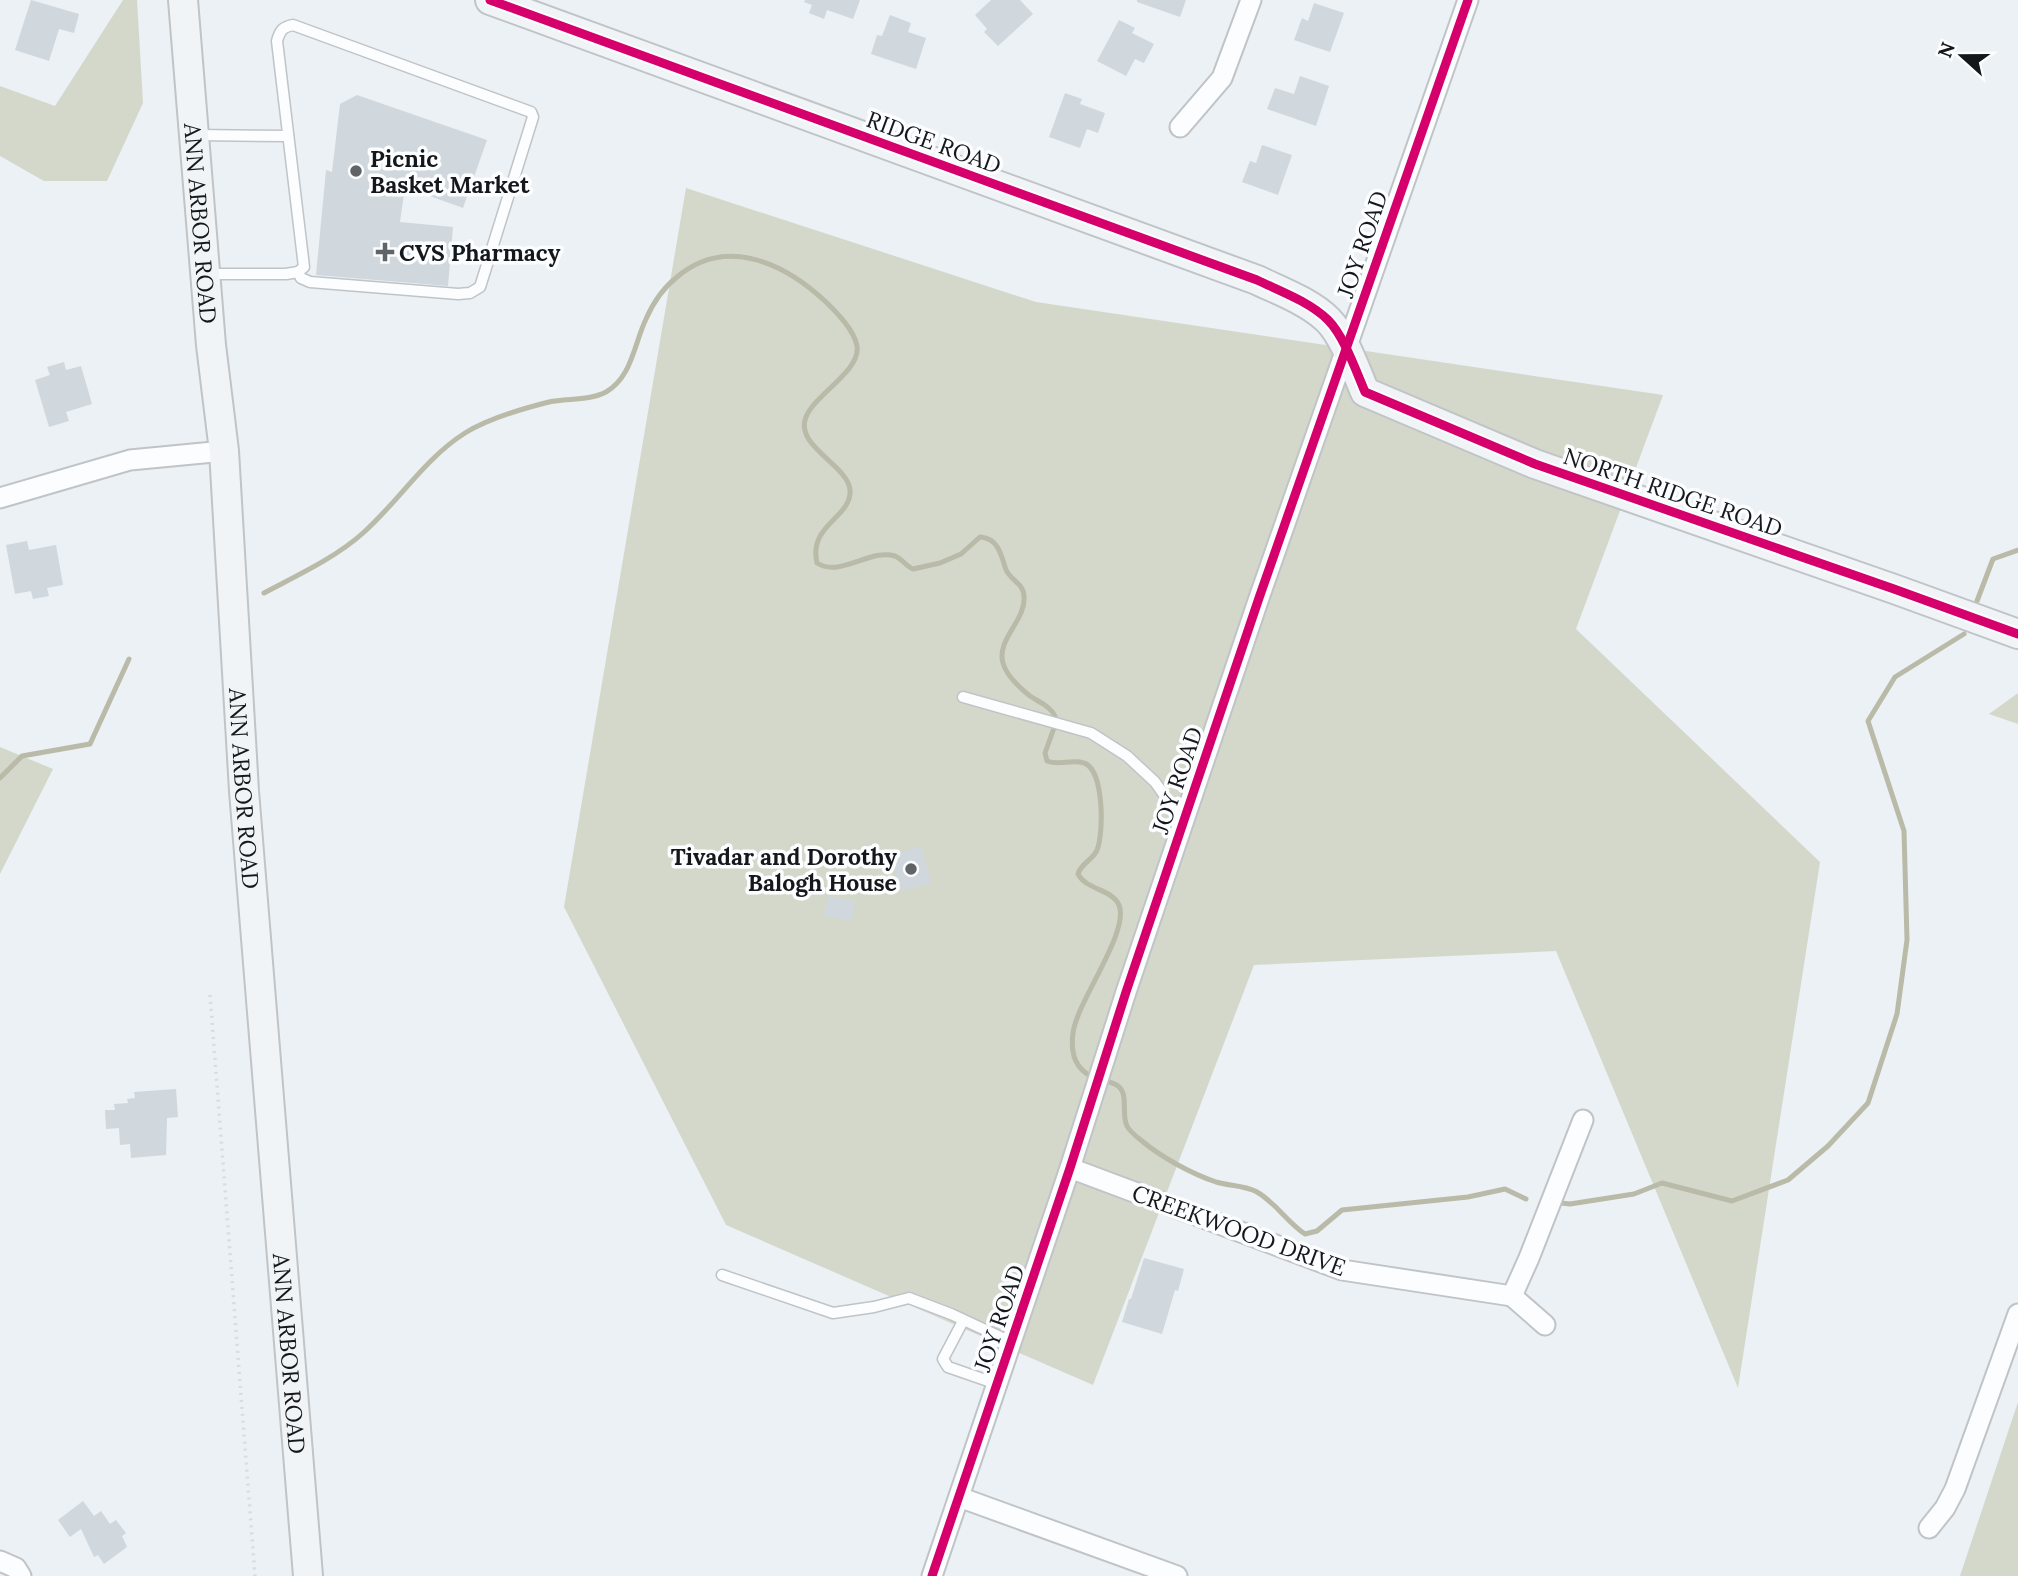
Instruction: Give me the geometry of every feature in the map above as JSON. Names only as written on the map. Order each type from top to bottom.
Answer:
[{"type":"street","name":"ANN ARBOR ROAD","points":[[183,0],[211,345],[224,451],[244,791],[308,1576]]},
{"type":"street","name":"RIDGE ROAD","points":[[490,0],[1257,281],[1298,299],[1329,320],[1346,348]]},
{"type":"street","points":[[1180,127],[1222,78],[1251,0]]},
{"type":"street","name":"JOY ROAD","points":[[932,1576],[1183,822],[1468,0]]},
{"type":"street","name":"NORTH RIDGE ROAD","points":[[1346,348],[1365,392],[1535,464],[2018,634]]},
{"type":"street","points":[[0,498],[130,460],[224,451]]},
{"type":"street","points":[[1545,1325],[1512,1296],[1583,1120]]},
{"type":"street","name":"CREEKWOOD DRIVE","points":[[1070,1168],[1342,1270],[1512,1296]]},
{"type":"street","points":[[1929,1528],[1945,1508],[1955,1489],[2018,1314]]},
{"type":"street","points":[[959,1497],[1177,1576]]},
{"type":"street","points":[[0,1561],[16,1568],[21,1576]]},
{"type":"lane","points":[[205,274],[286,274],[298,272],[304,267],[277,41],[284,26],[293,24],[531,112],[533,117],[480,287],[470,293],[458,294],[310,282],[301,278],[298,272]]},
{"type":"lane","points":[[195,135],[288,136]]},
{"type":"lane","points":[[963,697],[1091,733],[1127,757],[1155,782],[1183,822]]},
{"type":"lane","points":[[722,1275],[833,1313],[909,1298],[1011,1342]]},
{"type":"lane","points":[[962,1321],[943,1359],[948,1367],[997,1384]]},
{"type":"path","points":[[210,995],[255,1576]]},
{"type":"shaded area","points":[[123,0],[137,0],[143,103],[107,181],[44,181],[0,156],[0,86],[55,106]]},
{"type":"shaded area","points":[[686,188],[1036,302],[1663,395],[1576,629],[1820,862],[1738,1388],[1556,951],[1254,965],[1093,1385],[726,1225],[564,907]]},
{"type":"shaded area","points":[[2018,693],[2018,724],[1989,714]]},
{"type":"shaded area","points":[[0,747],[53,769],[0,874]]},
{"type":"shaded area","points":[[2018,1402],[2018,1576],[1960,1576]]},
{"type":"building","points":[[31,0],[79,14],[74,33],[59,29],[49,61],[15,50]]},
{"type":"building","points":[[860,0],[853,19],[827,10],[824,19],[809,13],[812,5],[804,2]]},
{"type":"building","points":[[991,0],[1020,0],[1033,14],[998,46],[984,32],[987,29],[975,15]]},
{"type":"building","points":[[1137,0],[1186,0],[1180,17]]},
{"type":"building","points":[[1314,3],[1344,13],[1330,52],[1294,40],[1302,18],[1308,21]]},
{"type":"building","points":[[890,15],[911,23],[908,32],[926,38],[916,69],[871,54],[877,35],[882,36]]},
{"type":"building","points":[[1119,20],[1135,28],[1132,33],[1154,44],[1144,63],[1135,59],[1126,76],[1097,61]]},
{"type":"building","points":[[1300,76],[1329,86],[1316,126],[1267,109],[1275,88],[1294,94]]},
{"type":"building","points":[[1065,93],[1082,99],[1080,104],[1105,113],[1098,133],[1087,129],[1080,148],[1049,137]]},
{"type":"building","points":[[357,95],[487,140],[463,208],[405,187],[400,222],[453,227],[448,286],[316,275],[326,170],[332,172],[340,104]]},
{"type":"building","points":[[1262,145],[1292,155],[1278,195],[1242,182],[1250,161],[1256,163]]},
{"type":"building","points":[[64,362],[66,370],[81,366],[92,404],[66,412],[69,421],[49,427],[35,380],[50,375],[47,367]]},
{"type":"building","points":[[27,541],[29,550],[56,545],[63,585],[47,588],[49,596],[33,599],[31,591],[15,594],[6,545]]},
{"type":"building","name":"Tivadar and Dorothy Balogh House","points":[[921,846],[931,883],[901,891],[891,855]]},
{"type":"building","points":[[828,896],[855,901],[851,921],[824,915]]},
{"type":"building","points":[[176,1089],[178,1117],[167,1118],[166,1155],[131,1158],[130,1144],[120,1145],[119,1128],[106,1129],[105,1110],[115,1110],[114,1104],[128,1103],[127,1099],[135,1098],[134,1092]]},
{"type":"building","points":[[1144,1258],[1184,1269],[1162,1334],[1122,1322]]},
{"type":"building","points":[[83,1501],[94,1516],[101,1511],[110,1524],[116,1520],[126,1533],[122,1536],[127,1547],[104,1564],[98,1555],[94,1557],[81,1529],[70,1537],[58,1520]]},
{"type":"waterway","points":[[264,593],[316,566],[352,542],[376,521],[437,455],[465,433],[495,418],[556,401],[592,397],[615,386],[627,369],[649,313],[667,286],[696,264],[736,256],[775,267],[811,289],[845,323],[857,346],[852,364],[811,408],[804,427],[814,446],[841,472],[850,490],[849,500],[844,508],[819,539],[817,563],[836,567],[885,555],[895,556],[913,569],[940,563],[961,554],[980,537],[991,540],[1024,597],[1021,614],[1004,646],[1003,663],[1010,677],[1055,716]]},
{"type":"waterway","points":[[1977,601],[1993,559],[2018,550]]},
{"type":"waterway","points":[[1561,1203],[1634,1194],[1662,1183],[1732,1201],[1788,1180],[1828,1146],[1868,1103],[1897,1014],[1907,940],[1904,831],[1868,721],[1895,677],[1964,634]]},
{"type":"waterway","points":[[0,778],[22,756],[90,744],[129,659]]},
{"type":"waterway","points":[[1054,728],[1045,753],[1047,761],[1084,763],[1091,768],[1099,789],[1099,842],[1097,850],[1078,874],[1087,883],[1116,900],[1120,917],[1110,949],[1077,1019],[1072,1041],[1074,1055],[1084,1072],[1118,1086],[1123,1094],[1125,1121],[1132,1132],[1158,1153],[1197,1174],[1216,1182],[1257,1192],[1305,1234],[1317,1231],[1342,1210],[1468,1197],[1505,1189],[1526,1199]]},
{"type":"cycle path","points":[[490,0],[1257,280],[1304,302],[1328,320],[1344,344],[1365,392],[1535,464],[2018,634]]},
{"type":"cycle path","points":[[932,1576],[1259,598],[1468,0]]},
{"type":"place","name":"Picnic Basket Market","points":[[356,171]]},
{"type":"place","name":"CVS Pharmacy","points":[[385,252]]},
{"type":"place","name":"Tivadar and Dorothy Balogh House","points":[[911,869]]}]
